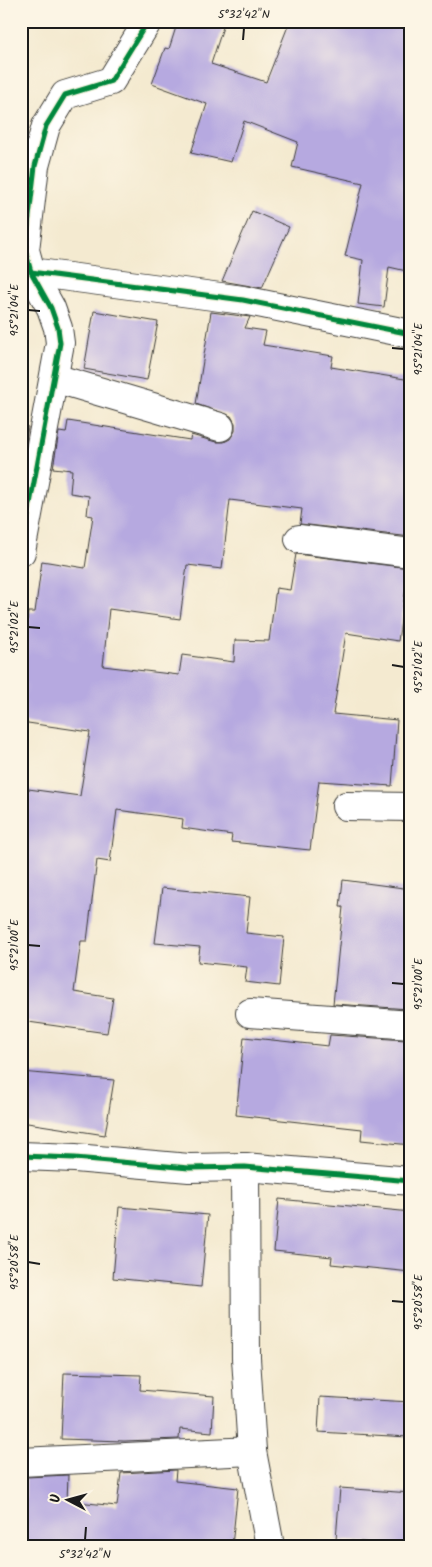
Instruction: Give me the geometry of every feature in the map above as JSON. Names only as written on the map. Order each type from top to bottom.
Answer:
[{"type":"street","points":[[21,552],[60,343],[58,328],[51,308],[30,272],[25,250],[36,166],[46,126],[65,95],[111,81],[148,21]]},
{"type":"street","points":[[30,272],[243,300],[411,334]]},
{"type":"street","points":[[54,378],[220,426]]},
{"type":"street","points":[[299,539],[411,553]]},
{"type":"street","points":[[346,806],[411,807]]},
{"type":"street","points":[[250,1013],[411,1025]]},
{"type":"street","points":[[21,1156],[75,1158],[189,1168],[245,1167],[411,1181]]},
{"type":"street","points":[[245,1167],[246,1358],[252,1451],[270,1546]]},
{"type":"street","points":[[21,1462],[252,1451]]},
{"type":"building","points":[[178,21],[225,21],[211,64],[266,82],[290,21],[411,21],[411,272],[389,267],[384,307],[358,304],[363,260],[345,256],[363,183],[292,167],[298,142],[244,121],[231,162],[191,153],[207,104],[152,84],[165,48],[169,49]]},
{"type":"building","points":[[252,211],[289,227],[262,288],[222,281]]},
{"type":"building","points":[[94,311],[158,322],[147,380],[84,369]]},
{"type":"building","points":[[211,312],[250,317],[245,328],[266,331],[263,345],[333,356],[331,367],[411,380],[411,537],[300,524],[302,509],[230,500],[222,569],[187,565],[180,619],[109,609],[103,666],[179,675],[182,655],[234,662],[235,640],[269,641],[276,588],[290,590],[296,554],[409,568],[398,641],[346,633],[333,714],[397,720],[392,786],[319,781],[310,850],[231,842],[232,835],[182,828],[183,819],[117,810],[110,862],[97,860],[87,941],[81,941],[74,992],[113,998],[107,1033],[21,1021],[21,788],[80,796],[90,732],[21,722],[21,676],[28,612],[35,612],[42,561],[85,568],[93,516],[87,515],[89,496],[70,493],[72,470],[53,468],[59,432],[66,433],[68,421],[190,440],[191,435],[216,442],[224,442],[230,439],[235,431],[235,423],[231,416],[196,404]]},
{"type":"building","points":[[21,425],[28,427],[21,465]]},
{"type":"building","points":[[343,880],[411,889],[410,1009],[333,1004],[343,907],[340,907]]},
{"type":"building","points":[[162,888],[250,897],[246,933],[284,937],[279,986],[245,982],[247,967],[198,962],[200,947],[155,943]]},
{"type":"building","points":[[330,1035],[406,1040],[404,1064],[411,1065],[411,1145],[361,1140],[362,1129],[236,1115],[244,1037],[328,1046]]},
{"type":"building","points":[[21,1072],[114,1080],[105,1135],[21,1122]]},
{"type":"building","points":[[279,1199],[411,1212],[411,1272],[331,1264],[332,1257],[274,1251]]},
{"type":"building","points":[[119,1207],[208,1215],[201,1287],[113,1278]]},
{"type":"building","points":[[64,1373],[141,1375],[140,1390],[214,1396],[212,1432],[180,1429],[179,1439],[124,1441],[61,1439]]},
{"type":"building","points":[[320,1397],[411,1402],[409,1437],[318,1432]]},
{"type":"building","points":[[176,1470],[175,1481],[238,1488],[232,1546],[160,1546],[135,1543],[135,1546],[24,1546],[26,1477],[68,1475],[67,1501],[117,1506],[121,1473]]},
{"type":"building","points":[[340,1488],[411,1493],[411,1546],[336,1540]]},
{"type":"cycle path","points":[[21,552],[60,343],[58,328],[51,308],[31,272],[25,250],[35,166],[46,126],[65,95],[111,81],[148,21]]},
{"type":"cycle path","points":[[31,272],[243,300],[411,334]]},
{"type":"cycle path","points":[[21,1156],[75,1158],[189,1168],[245,1167],[411,1181]]}]
